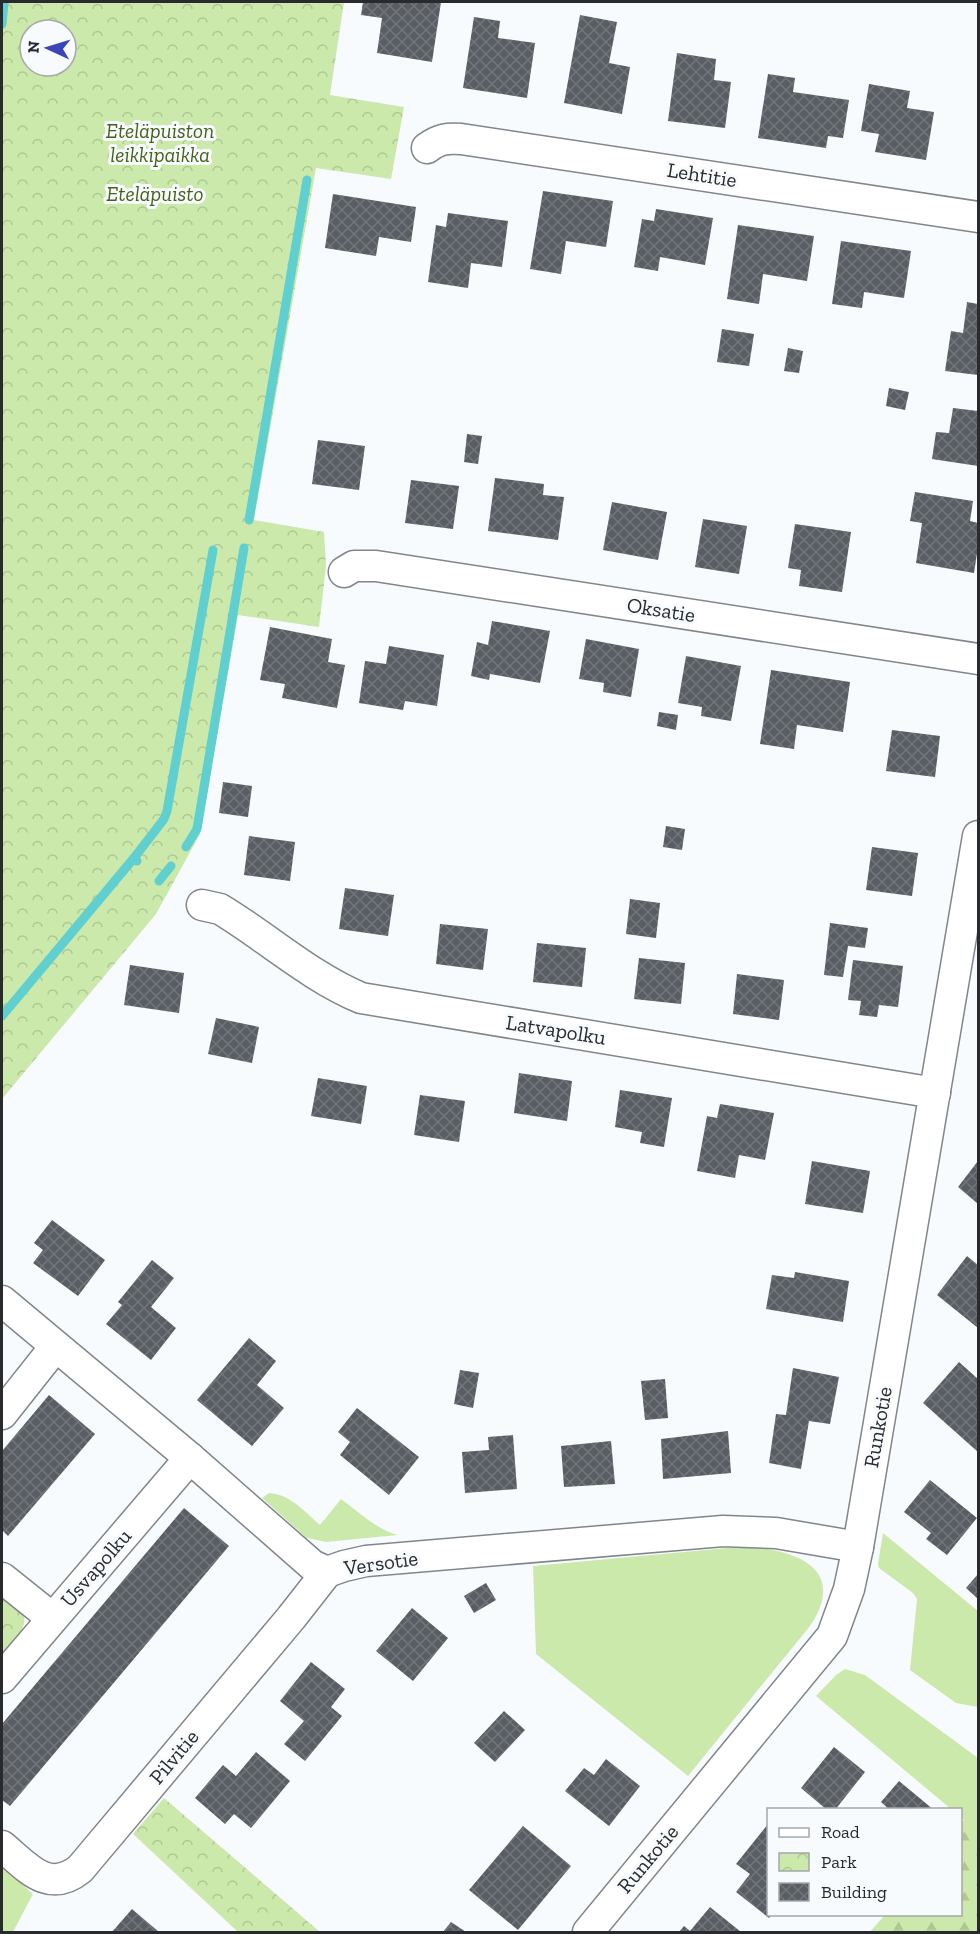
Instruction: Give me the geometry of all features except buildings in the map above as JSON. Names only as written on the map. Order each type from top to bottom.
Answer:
[{"type":"street","name":"Lehtitie","points":[[427,148],[436,141],[447,138],[461,139],[978,217]]},
{"type":"street","name":"Oksatie","points":[[344,572],[354,566],[376,566],[978,659]]},
{"type":"street","name":"Runkotie","points":[[588,1932],[832,1636],[849,1589],[978,836]]},
{"type":"street","name":"Latvapolku","points":[[202,905],[220,909],[315,974],[361,998],[935,1093]]},
{"type":"street","name":"Versotie","points":[[2,1301],[190,1458],[312,1565],[327,1572],[366,1562],[723,1531],[776,1533],[858,1547]]},
{"type":"street","points":[[2,1414],[55,1347]]},
{"type":"street","name":"Usvapolku","points":[[2,1678],[190,1458]]},
{"type":"street","name":"Pilvitie","points":[[2,1846],[34,1873],[50,1880],[66,1879],[80,1869],[327,1572]]},
{"type":"street","points":[[2,1578],[52,1618]]},
{"type":"green space","name":"Eteläpuisto","points":[[2,2],[344,2],[330,95],[404,107],[391,179],[316,168],[254,520],[324,532],[326,566],[319,627],[238,615],[200,834],[156,914],[2,1099]]},
{"type":"green space","points":[[269,1493],[290,1500],[320,1525],[341,1499],[375,1525],[398,1535],[326,1542],[307,1538],[262,1498]]},
{"type":"green space","points":[[883,1533],[978,1611],[978,1707],[956,1703],[910,1670],[917,1599],[913,1593],[879,1568]]},
{"type":"green space","points":[[738,1547],[776,1551],[794,1556],[808,1564],[818,1574],[823,1588],[821,1605],[810,1626],[688,1776],[536,1654],[533,1566]]},
{"type":"green space","points":[[2,1594],[21,1610],[24,1622],[19,1635],[2,1657]]},
{"type":"green space","points":[[845,1669],[865,1675],[978,1758],[978,1932],[870,1932],[884,1916],[962,1916],[962,1822],[964,1820],[962,1808],[950,1808],[816,1696]]},
{"type":"green space","points":[[164,1798],[320,1932],[238,1932],[133,1834]]},
{"type":"green space","points":[[964,1820],[978,1832],[978,1932],[870,1932],[884,1916],[962,1916],[962,1822]]},
{"type":"green space","points":[[2,1866],[33,1894],[13,1932],[2,1932]]},
{"type":"waterway","points":[[2,24],[4,2]]},
{"type":"waterway","points":[[249,520],[307,180]]},
{"type":"waterway","points":[[186,847],[197,829],[244,548]]},
{"type":"waterway","points":[[134,858],[164,819],[167,811],[213,550]]},
{"type":"waterway","points":[[2,1016],[134,858],[137,861]]},
{"type":"waterway","points":[[159,881],[171,866]]},
{"type":"park label","name":"Eteläpuiston leikkipaikka","points":[[160,143]]}]
